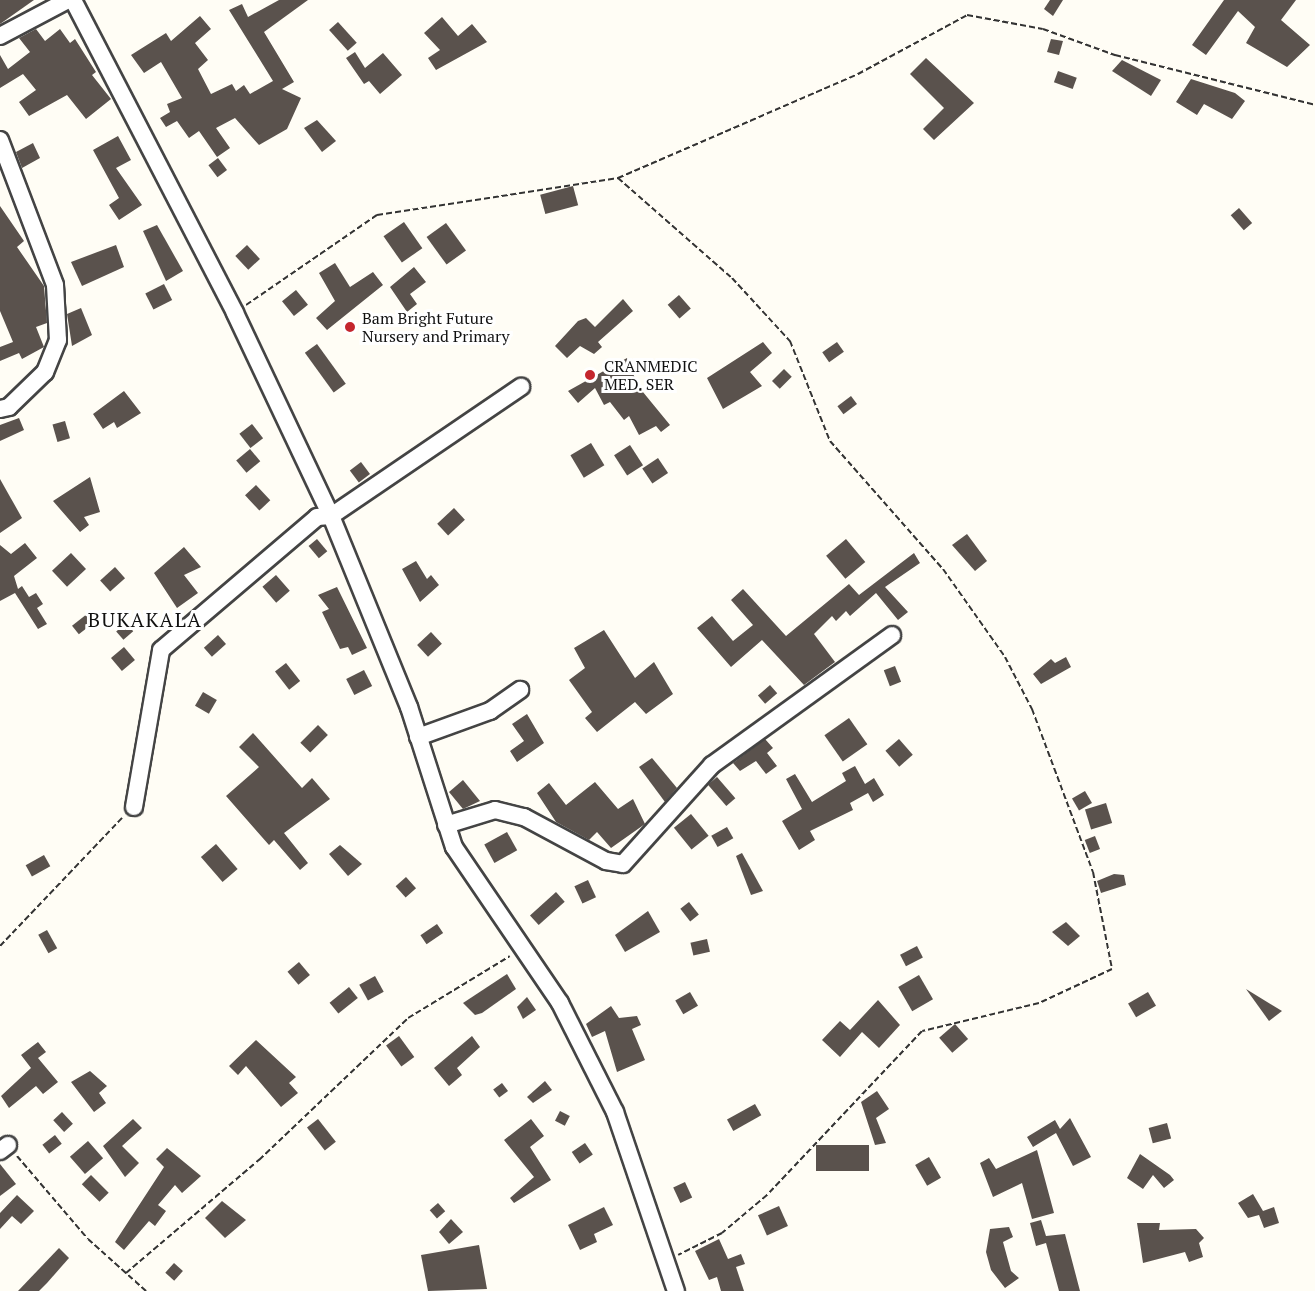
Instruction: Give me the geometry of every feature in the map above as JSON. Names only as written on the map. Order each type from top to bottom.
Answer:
[{"type":"street","points":[[0,36],[68,0]]},
{"type":"street","points":[[73,0],[235,313],[330,516],[418,737],[454,847],[560,1003],[615,1112],[668,1260],[676,1291]]},
{"type":"street","points":[[0,140],[55,285],[58,330],[45,372],[9,407],[0,409]]},
{"type":"street","points":[[134,807],[160,650],[317,517],[330,516],[521,387]]},
{"type":"street","points":[[446,825],[495,810],[524,818],[606,861],[623,864],[712,765],[892,635]]},
{"type":"street","points":[[418,737],[490,711],[520,690]]},
{"type":"path","points":[[235,313],[393,209],[618,178],[858,74],[967,15],[1043,28],[1115,55],[1315,105]]},
{"type":"path","points":[[618,178],[732,278],[790,341],[830,441],[943,569],[1005,657],[1032,709],[1093,872],[1112,969],[1039,1003],[922,1031],[767,1195],[722,1233],[668,1260]]},
{"type":"path","points":[[0,946],[134,807]]},
{"type":"path","points":[[126,1273],[299,1124],[408,1018],[522,947]]},
{"type":"path","points":[[4,1148],[88,1239],[146,1291]]},
{"type":"building","points":[[0,0],[34,0],[0,24]]},
{"type":"building","points":[[279,0],[308,0],[264,32],[294,82],[282,89],[301,98],[287,129],[259,145],[235,118],[216,128],[230,148],[217,157],[199,131],[189,138],[177,121],[166,127],[160,118],[170,112],[167,104],[182,98],[161,62],[144,73],[131,55],[166,33],[171,41],[200,16],[211,29],[195,43],[208,60],[198,69],[211,94],[232,84],[236,91],[244,85],[250,94],[273,81],[229,10],[242,4],[248,17]]},
{"type":"building","points":[[1050,0],[1063,0],[1053,16],[1044,9]]},
{"type":"building","points":[[1224,0],[1296,0],[1281,20],[1310,45],[1287,67],[1246,43],[1255,27],[1238,11],[1206,55],[1192,45]]},
{"type":"building","points":[[442,17],[458,36],[472,24],[487,42],[436,70],[428,58],[440,50],[424,33]]},
{"type":"building","points":[[338,22],[357,43],[348,51],[329,30]]},
{"type":"building","points":[[36,29],[45,41],[60,29],[70,43],[75,39],[96,72],[92,75],[111,99],[86,119],[67,95],[29,116],[19,102],[36,90],[23,74],[0,88],[0,55],[8,69],[30,52],[19,38]]},
{"type":"building","points":[[1051,39],[1063,41],[1059,55],[1047,52]]},
{"type":"building","points":[[355,52],[365,68],[383,53],[402,75],[380,94],[369,81],[364,84],[346,58]]},
{"type":"building","points":[[926,58],[974,103],[934,140],[923,129],[944,108],[910,74]]},
{"type":"building","points":[[1122,60],[1161,80],[1151,96],[1112,71]]},
{"type":"building","points":[[1058,71],[1077,78],[1073,89],[1054,82]]},
{"type":"building","points":[[1191,79],[1235,93],[1245,101],[1232,119],[1204,104],[1197,115],[1176,102]]},
{"type":"building","points":[[317,120],[336,141],[322,152],[304,128]]},
{"type":"building","points":[[118,136],[131,160],[116,168],[142,205],[119,220],[109,205],[119,198],[93,150]]},
{"type":"building","points":[[33,143],[40,158],[22,168],[16,152]]},
{"type":"building","points":[[218,158],[227,170],[217,177],[208,165]]},
{"type":"building","points":[[573,186],[578,205],[545,214],[540,195]]},
{"type":"building","points":[[0,206],[24,241],[17,247],[44,286],[47,323],[36,327],[44,347],[22,359],[19,353],[0,361],[0,347],[13,342],[0,311]]},
{"type":"building","points":[[1239,208],[1252,223],[1244,230],[1231,215]]},
{"type":"building","points":[[404,222],[422,248],[402,263],[384,236]]},
{"type":"building","points":[[446,223],[466,251],[447,265],[427,237]]},
{"type":"building","points":[[157,225],[183,271],[166,281],[143,231]]},
{"type":"building","points":[[116,245],[124,267],[82,286],[71,262]]},
{"type":"building","points":[[247,245],[260,259],[248,270],[235,256]]},
{"type":"building","points":[[335,263],[350,287],[373,272],[383,285],[327,330],[316,318],[335,301],[319,273]]},
{"type":"building","points":[[414,267],[426,282],[410,294],[417,304],[407,312],[390,287]]},
{"type":"building","points":[[164,284],[172,300],[153,310],[145,294]]},
{"type":"building","points":[[296,290],[308,305],[294,316],[282,301]]},
{"type":"building","points":[[679,295],[691,309],[679,318],[668,305]]},
{"type":"building","points":[[623,299],[633,311],[598,342],[602,347],[594,354],[580,346],[567,358],[555,346],[578,321],[586,318],[595,327]]},
{"type":"building","points":[[81,308],[92,335],[72,346],[67,314]]},
{"type":"building","points":[[763,342],[772,353],[750,372],[762,386],[723,409],[707,378]]},
{"type":"building","points":[[837,342],[844,352],[829,362],[822,352]]},
{"type":"building","points":[[317,344],[346,384],[334,392],[305,353]]},
{"type":"building","points":[[627,358],[638,386],[670,425],[661,432],[656,426],[639,435],[629,416],[624,420],[610,402],[604,405],[595,388],[578,403],[568,391]]},
{"type":"building","points":[[784,369],[792,377],[780,389],[772,381]]},
{"type":"building","points":[[124,391],[141,413],[117,428],[114,422],[103,429],[93,414]]},
{"type":"building","points":[[851,396],[857,404],[843,414],[837,406]]},
{"type":"building","points":[[19,418],[24,430],[0,441],[0,425]]},
{"type":"building","points":[[65,421],[70,438],[57,442],[53,425]]},
{"type":"building","points":[[252,424],[263,438],[250,448],[239,434]]},
{"type":"building","points":[[591,443],[604,465],[584,478],[570,455]]},
{"type":"building","points":[[630,445],[643,465],[627,475],[614,455]]},
{"type":"building","points":[[250,449],[260,461],[246,473],[236,461]]},
{"type":"building","points":[[658,458],[668,473],[652,484],[642,469]]},
{"type":"building","points":[[361,462],[370,474],[359,482],[350,470]]},
{"type":"building","points":[[90,477],[100,512],[84,517],[89,525],[80,532],[53,501]]},
{"type":"building","points":[[0,479],[22,518],[0,533]]},
{"type":"building","points":[[256,485],[270,500],[259,511],[245,495]]},
{"type":"building","points":[[454,508],[465,520],[448,535],[437,524]]},
{"type":"building","points":[[967,534],[987,561],[975,571],[952,545]]},
{"type":"building","points":[[317,539],[327,551],[319,558],[309,546]]},
{"type":"building","points":[[846,539],[865,562],[845,579],[826,556]]},
{"type":"building","points":[[25,543],[37,558],[14,576],[18,589],[22,586],[29,597],[36,593],[43,604],[37,608],[47,624],[38,629],[15,593],[0,601],[0,545],[11,554]]},
{"type":"building","points":[[184,547],[201,567],[184,575],[198,593],[177,608],[154,573]]},
{"type":"building","points":[[71,553],[86,569],[67,587],[52,571]]},
{"type":"building","points":[[914,553],[920,563],[885,587],[908,612],[898,620],[876,593],[850,616],[846,611],[836,621],[832,616],[814,634],[835,662],[804,685],[762,640],[731,667],[697,628],[712,616],[733,641],[753,625],[731,600],[743,589],[786,636],[849,584],[859,595]]},
{"type":"building","points":[[416,561],[427,579],[431,575],[439,585],[420,602],[402,569]]},
{"type":"building","points":[[115,567],[125,578],[110,592],[100,580]]},
{"type":"building","points":[[276,575],[290,591],[276,603],[262,587]]},
{"type":"building","points":[[337,587],[367,648],[352,655],[348,647],[340,649],[322,612],[329,609],[318,595]]},
{"type":"building","points":[[87,614],[94,623],[79,634],[72,626]]},
{"type":"building","points":[[126,623],[133,631],[123,640],[116,632]]},
{"type":"building","points":[[604,630],[635,678],[654,662],[673,694],[646,714],[635,702],[597,732],[585,718],[592,712],[569,680],[585,668],[574,648]]},
{"type":"building","points":[[431,632],[442,644],[428,657],[417,645]]},
{"type":"building","points":[[218,635],[226,644],[212,657],[204,648]]},
{"type":"building","points":[[124,647],[135,660],[122,671],[111,658]]},
{"type":"building","points":[[1066,657],[1071,667],[1041,684],[1033,674],[1051,659],[1055,663]]},
{"type":"building","points":[[286,663],[300,681],[289,690],[275,672]]},
{"type":"building","points":[[895,666],[901,682],[890,686],[884,670]]},
{"type":"building","points":[[364,670],[372,686],[354,695],[346,679]]},
{"type":"building","points":[[770,685],[777,693],[765,704],[758,695]]},
{"type":"building","points":[[203,692],[217,700],[209,714],[195,706]]},
{"type":"building","points":[[527,714],[544,743],[517,762],[510,751],[524,741],[512,724]]},
{"type":"building","points":[[849,718],[867,744],[843,761],[824,735]]},
{"type":"building","points":[[318,725],[328,735],[310,753],[300,743]]},
{"type":"building","points":[[253,733],[302,788],[312,778],[330,799],[284,833],[308,863],[300,870],[274,840],[269,845],[226,796],[259,767],[239,747]]},
{"type":"building","points":[[765,739],[773,748],[767,753],[777,766],[766,774],[756,761],[740,771],[733,763]]},
{"type":"building","points":[[899,739],[913,755],[899,767],[885,751]]},
{"type":"building","points":[[652,758],[677,788],[665,802],[639,767]]},
{"type":"building","points":[[855,766],[865,784],[874,778],[884,795],[873,802],[868,793],[850,803],[853,810],[810,831],[815,840],[799,850],[782,821],[802,809],[786,779],[795,774],[812,802],[846,781],[842,773]]},
{"type":"building","points":[[717,777],[735,798],[726,806],[708,785]]},
{"type":"building","points":[[463,780],[480,801],[463,809],[449,792]]},
{"type":"building","points":[[595,782],[618,809],[633,799],[645,824],[611,848],[597,832],[589,840],[556,822],[537,793],[549,783],[566,805]]},
{"type":"building","points":[[1085,791],[1092,803],[1079,811],[1072,798]]},
{"type":"building","points":[[1106,803],[1112,823],[1091,830],[1085,809]]},
{"type":"building","points":[[691,814],[709,836],[692,850],[674,828]]},
{"type":"building","points":[[727,827],[733,838],[718,847],[711,836]]},
{"type":"building","points":[[507,832],[517,850],[494,863],[484,845]]},
{"type":"building","points":[[1095,836],[1100,849],[1090,853],[1085,840]]},
{"type":"building","points":[[216,844],[238,869],[223,882],[201,857]]},
{"type":"building","points":[[340,845],[362,864],[348,876],[329,854]]},
{"type":"building","points":[[742,853],[763,891],[751,895],[736,856]]},
{"type":"building","points":[[44,855],[50,866],[32,877],[26,865]]},
{"type":"building","points":[[1114,874],[1124,875],[1126,885],[1101,893],[1097,881]]},
{"type":"building","points":[[406,877],[416,888],[406,898],[396,886]]},
{"type":"building","points":[[588,880],[596,897],[582,904],[574,886]]},
{"type":"building","points":[[556,892],[565,902],[539,925],[530,915]]},
{"type":"building","points":[[689,902],[699,915],[690,921],[680,909]]},
{"type":"building","points":[[648,911],[660,932],[625,952],[615,935]]},
{"type":"building","points":[[1066,922],[1080,936],[1068,946],[1052,932]]},
{"type":"building","points":[[437,924],[443,933],[427,944],[420,935]]},
{"type":"building","points":[[47,930],[57,948],[48,953],[38,935]]},
{"type":"building","points":[[707,939],[710,952],[693,955],[690,943]]},
{"type":"building","points":[[917,946],[923,958],[906,966],[900,955]]},
{"type":"building","points":[[299,962],[310,975],[298,985],[288,972]]},
{"type":"building","points":[[507,974],[516,989],[482,1013],[475,1015],[463,1003]]},
{"type":"building","points":[[919,975],[933,999],[912,1011],[898,987]]},
{"type":"building","points":[[375,976],[384,992],[368,1000],[359,985]]},
{"type":"building","points":[[349,987],[358,998],[338,1014],[330,1003]]},
{"type":"building","points":[[1246,989],[1282,1011],[1269,1021]]},
{"type":"building","points":[[690,992],[698,1006],[683,1014],[675,1000]]},
{"type":"building","points":[[1148,992],[1156,1006],[1136,1017],[1128,1004]]},
{"type":"building","points":[[527,997],[536,1010],[523,1019],[517,1007]]},
{"type":"building","points":[[878,1000],[900,1025],[879,1048],[862,1032],[840,1057],[822,1040],[840,1021],[850,1030]]},
{"type":"building","points":[[611,1006],[619,1018],[637,1016],[641,1025],[632,1029],[645,1060],[617,1072],[605,1031],[592,1037],[586,1024]]},
{"type":"building","points":[[955,1024],[968,1039],[952,1053],[939,1038]]},
{"type":"building","points":[[399,1036],[414,1057],[401,1066],[386,1045]]},
{"type":"building","points":[[472,1036],[480,1047],[457,1068],[462,1075],[449,1086],[434,1068]]},
{"type":"building","points":[[256,1040],[296,1077],[289,1083],[298,1093],[281,1107],[246,1066],[238,1075],[229,1066]]},
{"type":"building","points":[[38,1042],[46,1052],[38,1058],[58,1082],[43,1094],[36,1086],[9,1108],[1,1096],[31,1068],[21,1055]]},
{"type":"building","points":[[90,1071],[107,1086],[99,1093],[106,1103],[94,1112],[71,1082]]},
{"type":"building","points":[[545,1081],[552,1090],[533,1103],[527,1097]]},
{"type":"building","points":[[502,1083],[508,1091],[499,1098],[493,1090]]},
{"type":"building","points":[[877,1091],[889,1109],[876,1118],[886,1143],[875,1145],[861,1102]]},
{"type":"building","points":[[755,1104],[761,1115],[733,1131],[727,1120]]},
{"type":"building","points":[[560,1111],[570,1116],[565,1126],[555,1121]]},
{"type":"building","points":[[62,1112],[73,1124],[64,1132],[53,1120]]},
{"type":"building","points":[[1070,1118],[1091,1157],[1073,1166],[1056,1133],[1033,1147],[1027,1137],[1055,1120],[1060,1129]]},
{"type":"building","points":[[133,1119],[142,1128],[122,1146],[139,1163],[125,1177],[103,1146]]},
{"type":"building","points":[[318,1119],[336,1142],[325,1150],[307,1128]]},
{"type":"building","points":[[531,1119],[544,1136],[530,1147],[551,1180],[514,1203],[510,1198],[534,1177],[504,1140]]},
{"type":"building","points":[[1167,1123],[1171,1138],[1153,1143],[1149,1128]]},
{"type":"building","points":[[55,1135],[62,1144],[49,1154],[42,1145]]},
{"type":"building","points":[[88,1141],[103,1158],[85,1174],[70,1157]]},
{"type":"building","points":[[585,1143],[593,1155],[580,1164],[572,1152]]},
{"type":"building","points":[[816,1145],[869,1145],[869,1171],[816,1171]]},
{"type":"building","points":[[167,1148],[201,1176],[182,1193],[175,1185],[158,1205],[166,1211],[155,1226],[149,1221],[124,1250],[115,1242],[164,1167],[156,1159]]},
{"type":"building","points":[[1037,1150],[1054,1213],[1032,1219],[1022,1183],[993,1197],[980,1163],[989,1158],[996,1169]]},
{"type":"building","points":[[1140,1154],[1174,1180],[1164,1188],[1153,1175],[1143,1189],[1127,1178]]},
{"type":"building","points":[[929,1157],[941,1178],[927,1186],[915,1165]]},
{"type":"building","points":[[0,1164],[16,1184],[0,1196]]},
{"type":"building","points":[[91,1175],[109,1193],[99,1202],[82,1184]]},
{"type":"building","points":[[685,1182],[692,1197],[680,1203],[673,1187]]},
{"type":"building","points":[[1253,1194],[1263,1211],[1274,1207],[1279,1223],[1264,1228],[1259,1215],[1248,1218],[1238,1203]]},
{"type":"building","points":[[17,1195],[34,1211],[21,1224],[12,1216],[0,1229],[0,1213]]},
{"type":"building","points":[[222,1201],[246,1220],[225,1238],[205,1218]]},
{"type":"building","points":[[438,1203],[445,1211],[437,1219],[430,1210]]},
{"type":"building","points":[[779,1206],[788,1226],[767,1235],[758,1215]]},
{"type":"building","points":[[604,1207],[613,1225],[594,1234],[597,1242],[580,1250],[568,1225]]},
{"type":"building","points":[[451,1219],[463,1232],[449,1244],[439,1232]]},
{"type":"building","points":[[1041,1220],[1046,1236],[1065,1234],[1080,1291],[1059,1291],[1046,1243],[1036,1246],[1030,1223]]},
{"type":"building","points":[[1137,1223],[1160,1223],[1159,1230],[1196,1229],[1204,1238],[1199,1243],[1203,1257],[1189,1262],[1185,1252],[1143,1263]]},
{"type":"building","points":[[1009,1227],[1013,1237],[1003,1242],[1011,1271],[1019,1278],[1005,1288],[991,1270],[986,1252],[990,1229]]},
{"type":"building","points":[[719,1239],[728,1259],[741,1254],[745,1264],[736,1267],[744,1291],[721,1291],[717,1277],[709,1280],[695,1251]]},
{"type":"building","points":[[479,1245],[487,1289],[428,1291],[421,1255]]},
{"type":"building","points":[[59,1248],[69,1258],[47,1283],[39,1291],[18,1291]]},
{"type":"building","points":[[174,1263],[183,1271],[174,1281],[165,1273]]},
{"type":"place","name":"Bam Bright Future Nursery and Primary","points":[[350,327]]},
{"type":"place","name":"CRANMEDIC MED. SER","points":[[590,375]]},
{"type":"district","name":"BUKAKALA","points":[[145,619]]}]
